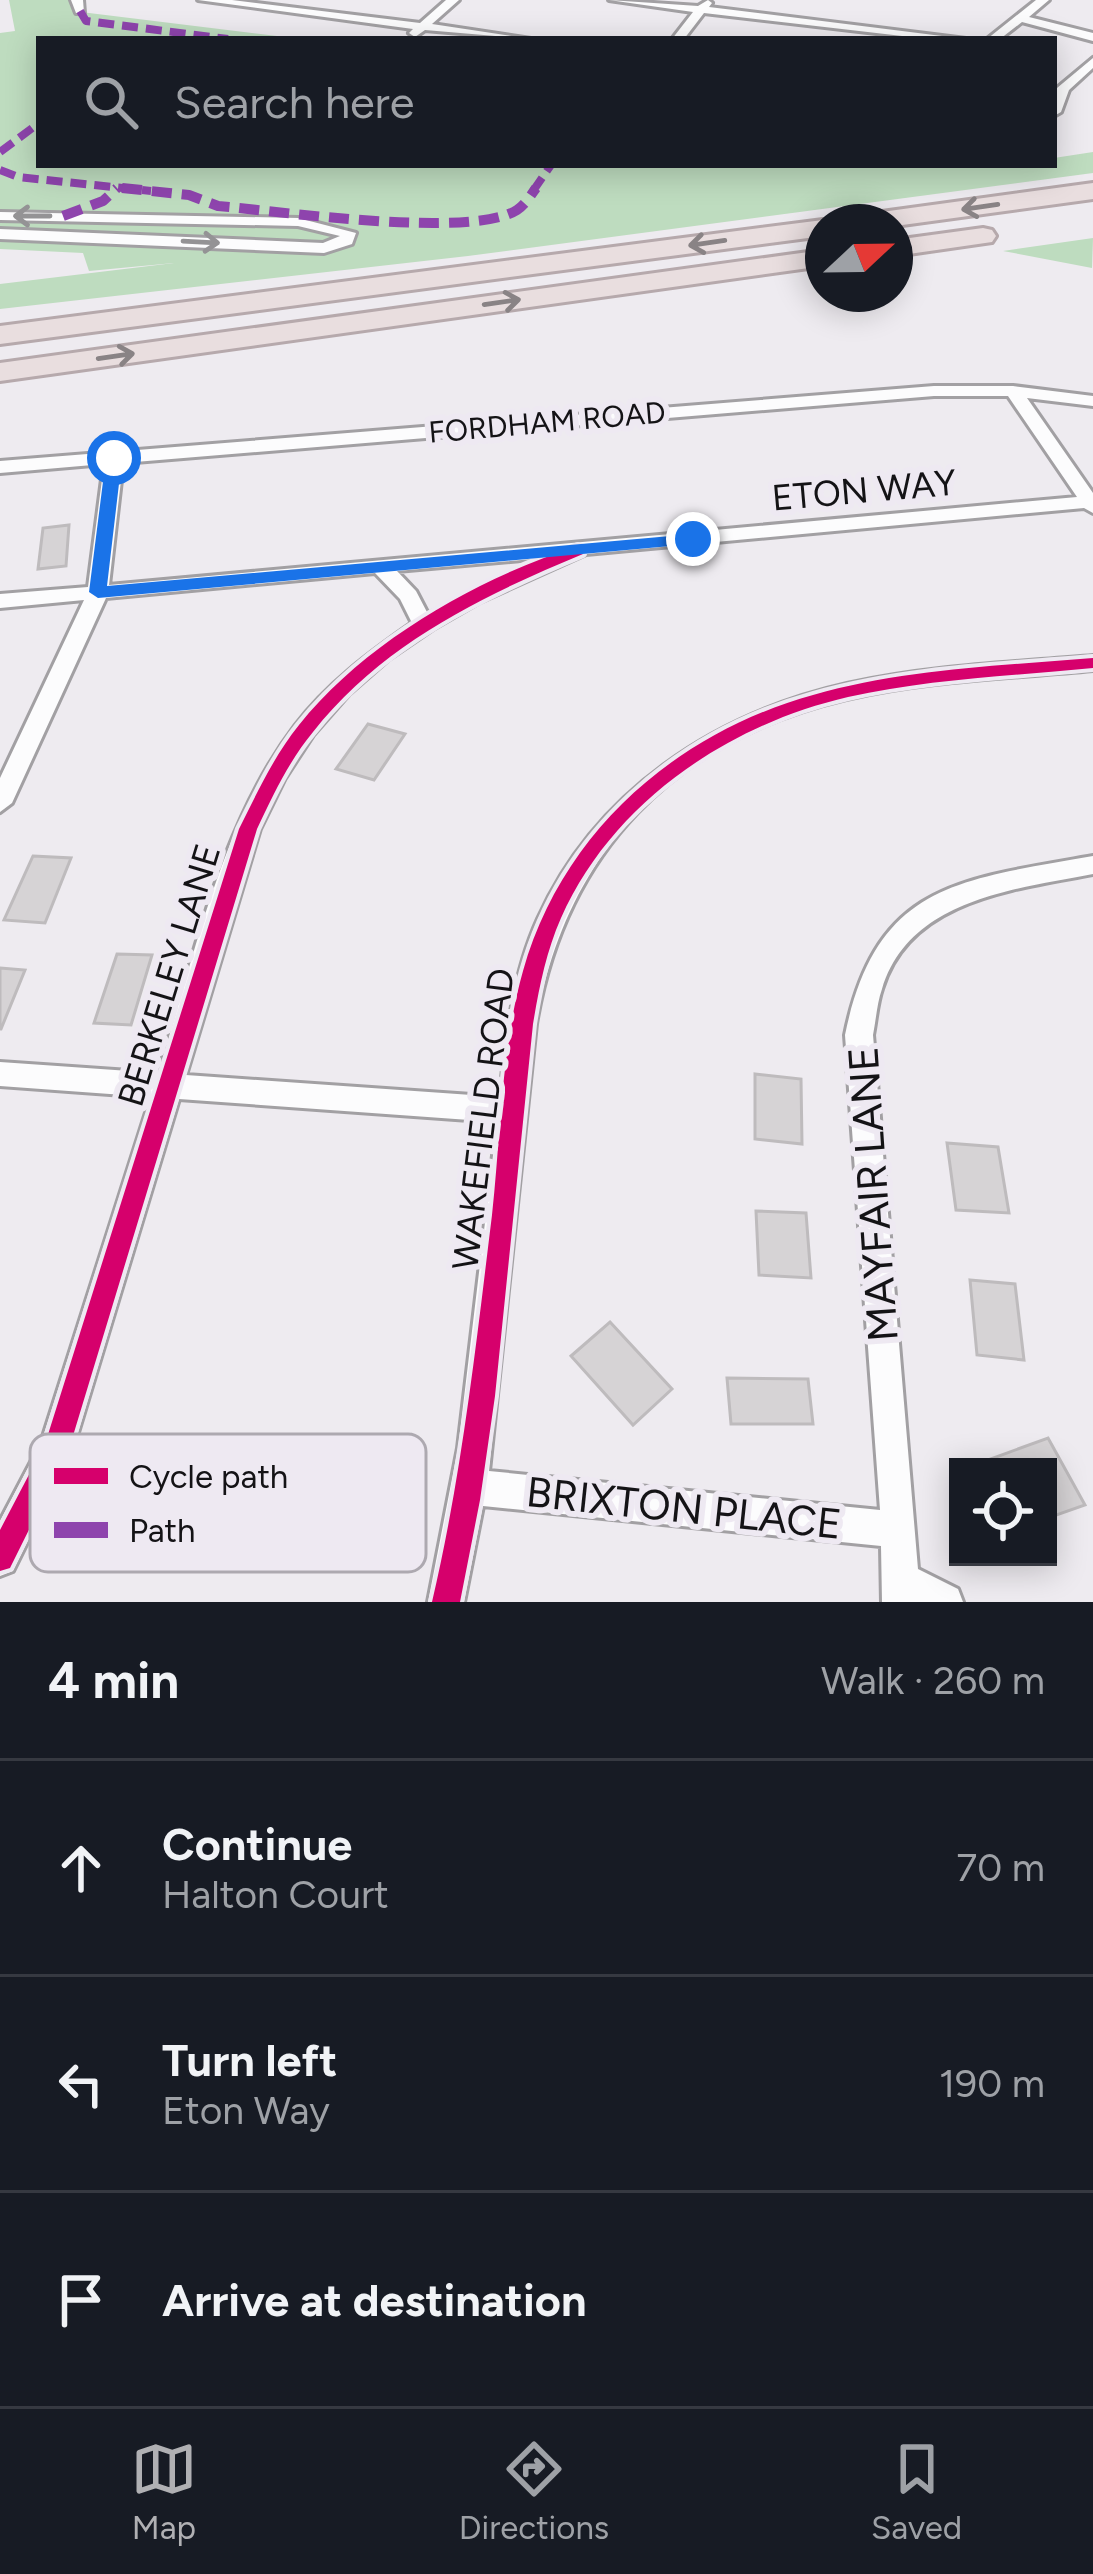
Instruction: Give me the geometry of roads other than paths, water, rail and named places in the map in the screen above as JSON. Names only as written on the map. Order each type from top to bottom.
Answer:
[{"type":"highway","points":[[913,216],[1093,191]]},
{"type":"highway","points":[[0,335],[805,230]]},
{"type":"highway","points":[[913,245],[1016,231]]},
{"type":"highway","points":[[0,372],[805,260]]},
{"type":"street","points":[[204,0],[500,36]]},
{"type":"street","points":[[412,36],[453,0]]},
{"type":"street","points":[[615,0],[704,5],[937,36]]},
{"type":"street","points":[[1026,0],[1043,1]]},
{"type":"street","points":[[997,36],[1043,1]]},
{"type":"street","points":[[680,36],[704,5]]},
{"type":"street","points":[[1020,18],[1093,37]]},
{"type":"street","points":[[1057,104],[1063,88],[1093,62]]},
{"type":"street","points":[[0,216],[298,222],[348,233],[347,241],[324,248],[0,234]]},
{"type":"street","name":"FORDHAM ROAD","points":[[0,466],[934,391],[1013,392],[1093,401]]},
{"type":"street","points":[[1013,392],[1091,505]]},
{"type":"street","points":[[0,803],[98,592],[114,458]]},
{"type":"street","name":"ETON WAY","points":[[0,601],[1091,505]]},
{"type":"street","name":"BERKELEY LANE","points":[[61,1434],[248,830],[267,787],[305,728],[334,694],[422,623],[578,551]]},
{"type":"street","points":[[381,567],[410,596],[422,623]]},
{"type":"street","name":"WAKEFIELD ROAD","points":[[446,1602],[470,1486],[525,1013],[545,931],[590,847],[659,778],[735,730],[817,699],[908,682],[1093,663]]},
{"type":"street","name":"MAYFAIR LANE","points":[[901,1591],[859,1035],[869,979],[893,936],[930,908],[986,885],[1093,865]]},
{"type":"street","points":[[0,1074],[514,1112]]},
{"type":"street","name":"BRIXTON PLACE","points":[[470,1486],[898,1530]]},
{"type":"street","name":"BERKELEY LANE","points":[[0,1558],[30,1500]]},
{"type":"street","points":[[901,1591],[945,1602]]}]
